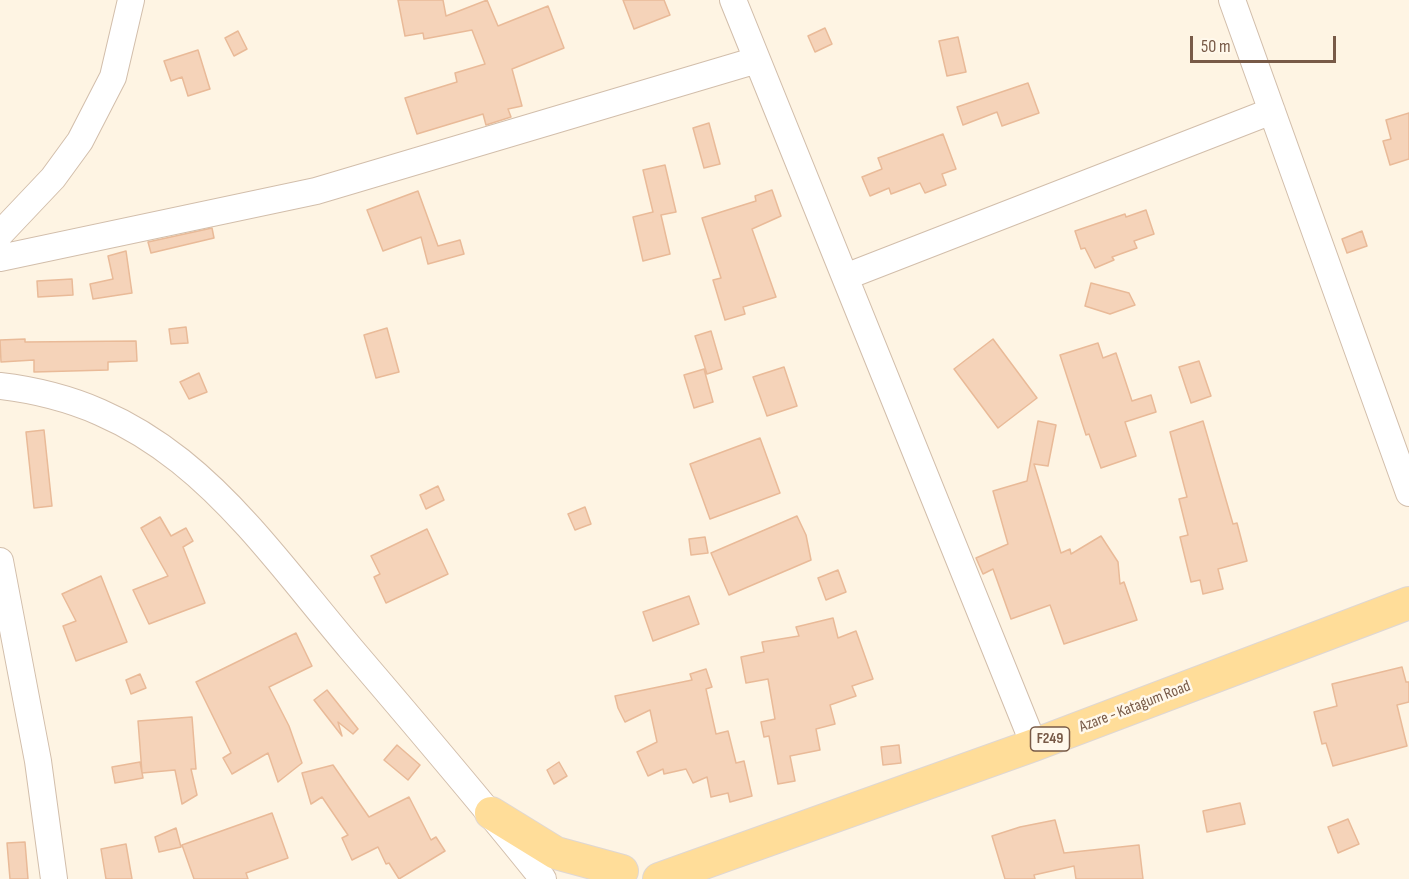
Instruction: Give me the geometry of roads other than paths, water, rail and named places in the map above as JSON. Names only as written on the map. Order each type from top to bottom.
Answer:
[{"type":"main road","name":"Azare - Katagum Road","points":[[658,879],[689,866],[1034,745],[1409,603]]},
{"type":"main road","points":[[491,813],[556,853],[622,871]]},
{"type":"main road","name":"Azare - Katagum Road","points":[[572,879],[622,871],[689,866]]},
{"type":"street","points":[[0,234],[53,178],[80,141],[113,77],[131,0]]},
{"type":"street","points":[[733,0],[1034,745]]},
{"type":"street","points":[[1232,0],[1409,493]]},
{"type":"street","points":[[0,258],[316,191],[757,60]]},
{"type":"street","points":[[845,277],[1272,111]]},
{"type":"street","points":[[0,386],[38,390],[93,408],[134,430],[200,475],[265,542],[311,601],[491,813],[543,879]]},
{"type":"street","points":[[0,561],[38,761],[54,879]]}]
